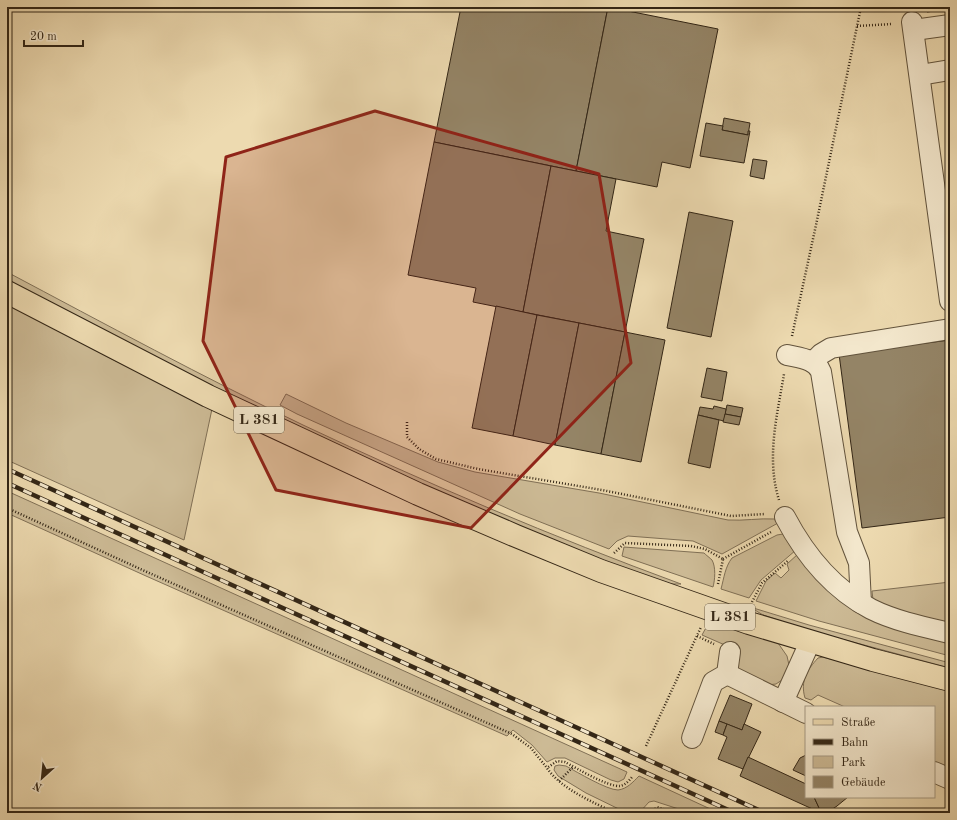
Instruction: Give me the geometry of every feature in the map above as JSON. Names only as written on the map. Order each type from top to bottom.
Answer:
[{"type":"main road","name":"L 381","points":[[10,282],[208,396],[418,494],[601,571],[696,605],[810,642],[950,680]]},
{"type":"lane","points":[[950,25],[913,26],[950,301]]},
{"type":"lane","points":[[920,75],[950,70]]},
{"type":"lane","points":[[813,362],[821,354],[831,348],[950,329]]},
{"type":"lane","points":[[787,355],[813,362],[819,367],[823,376],[847,532],[859,562],[861,603]]},
{"type":"lane","points":[[787,521],[802,548],[835,583],[861,603],[892,617],[950,633]]},
{"type":"lane","points":[[783,702],[810,642]]},
{"type":"lane","points":[[727,674],[730,652]]},
{"type":"lane","points":[[727,674],[805,713]]},
{"type":"lane","points":[[692,738],[713,682],[727,674]]},
{"type":"lane","points":[[935,772],[950,779]]},
{"type":"path","points":[[816,225],[861,7]]},
{"type":"path","points":[[857,26],[913,26]]},
{"type":"path","points":[[7,268],[10,282]]},
{"type":"path","points":[[407,422],[407,437],[419,449],[436,459],[478,469],[602,490],[732,516],[768,514],[787,521]]},
{"type":"path","points":[[7,508],[147,572],[512,734],[531,748],[552,775],[559,781],[615,813]]},
{"type":"path","points":[[723,559],[776,530],[787,521]]},
{"type":"path","points":[[618,558],[611,555],[625,543],[691,546],[705,549],[723,559]]},
{"type":"path","points":[[751,604],[762,583],[802,548]]},
{"type":"path","points":[[718,584],[723,559]]},
{"type":"path","points":[[646,746],[702,625]]},
{"type":"path","points":[[547,768],[557,761],[565,762],[609,784],[620,786],[627,782],[632,776]]},
{"type":"path","points":[[559,781],[573,767]]},
{"type":"path","points":[[651,813],[657,806],[674,813]]},
{"type":"highlighted area","points":[[375,111],[599,174],[631,363],[471,528],[276,490],[203,341],[226,157]]},
{"type":"green space","points":[[7,272],[228,388],[349,447],[538,528],[681,584],[671,584],[605,562],[399,476],[210,385],[7,280]]},
{"type":"green space","points":[[7,303],[108,357],[212,409],[184,540],[7,460]]},
{"type":"green space","points":[[286,394],[346,423],[438,462],[475,472],[599,493],[728,520],[775,519],[778,523],[722,554],[693,541],[628,536],[617,541],[609,549],[520,514],[297,414],[280,405]]},
{"type":"green space","points":[[7,491],[627,772],[624,779],[618,782],[611,780],[565,758],[555,758],[547,762],[532,745],[513,730],[507,736],[7,513]]},
{"type":"green space","points":[[783,534],[788,536],[796,550],[761,580],[749,598],[721,589],[726,569],[732,558],[777,535]]},
{"type":"green space","points":[[624,547],[704,553],[712,560],[714,566],[715,574],[713,587],[622,556]]},
{"type":"green space","points":[[798,554],[810,570],[950,639],[950,656],[819,621],[756,601],[766,581],[775,573],[781,578],[789,570],[787,564]]},
{"type":"green space","points":[[950,582],[950,624],[905,612],[873,600],[872,591]]},
{"type":"green space","points":[[750,607],[809,625],[950,663],[950,668],[808,630],[763,615]]},
{"type":"green space","points":[[709,622],[778,643],[787,656],[789,665],[785,678],[776,684],[767,685],[732,668],[734,649],[702,635]]},
{"type":"green space","points":[[823,657],[950,691],[950,774],[935,766],[935,706],[843,706],[818,695],[811,700],[805,698],[803,686],[804,681],[808,671],[818,658]]},
{"type":"green space","points":[[555,766],[566,766],[600,784],[618,790],[627,787],[639,776],[719,813],[691,813],[654,801],[649,802],[639,813],[627,813],[586,793],[558,776],[554,770]]},
{"type":"building","points":[[461,7],[608,7],[576,171],[434,142]]},
{"type":"building","points":[[608,7],[718,29],[690,168],[662,162],[657,187],[576,171]]},
{"type":"building","points":[[926,7],[949,7],[949,9],[927,12]]},
{"type":"building","points":[[724,118],[750,123],[748,135],[722,130]]},
{"type":"building","points":[[706,123],[723,126],[722,130],[748,135],[748,131],[750,131],[744,163],[700,156]]},
{"type":"building","points":[[434,142],[551,166],[523,312],[473,302],[476,288],[408,275]]},
{"type":"building","points":[[753,159],[767,161],[764,179],[750,176]]},
{"type":"building","points":[[551,166],[616,179],[606,231],[644,239],[625,332],[523,312]]},
{"type":"building","points":[[689,212],[733,221],[711,337],[667,328]]},
{"type":"building","points":[[496,306],[537,315],[513,436],[472,428]]},
{"type":"building","points":[[537,315],[579,323],[555,445],[513,436]]},
{"type":"building","points":[[579,323],[625,332],[601,454],[555,445]]},
{"type":"building","points":[[625,332],[665,340],[641,462],[601,454]]},
{"type":"building","points":[[950,340],[950,517],[862,528],[839,354]]},
{"type":"building","points":[[707,368],[727,372],[722,401],[701,397]]},
{"type":"building","points":[[727,405],[743,408],[741,417],[725,414]]},
{"type":"building","points":[[714,406],[726,409],[724,421],[698,415],[700,407],[713,409]]},
{"type":"building","points":[[725,414],[741,417],[739,425],[723,422]]},
{"type":"building","points":[[698,415],[719,420],[710,468],[688,463]]},
{"type":"building","points":[[730,695],[752,704],[742,730],[719,721]]},
{"type":"building","points":[[719,721],[727,724],[723,735],[715,732]]},
{"type":"building","points":[[727,724],[742,730],[744,724],[761,732],[743,769],[718,759],[727,737],[723,735]]},
{"type":"building","points":[[805,756],[805,776],[793,770],[800,758]]},
{"type":"building","points":[[748,757],[805,784],[805,798],[814,798],[820,810],[819,812],[740,776]]},
{"type":"building","points":[[814,798],[847,798],[831,810],[820,810]]},
{"type":"railway","points":[[7,469],[765,813]]},
{"type":"railway","points":[[7,483],[735,813]]}]
